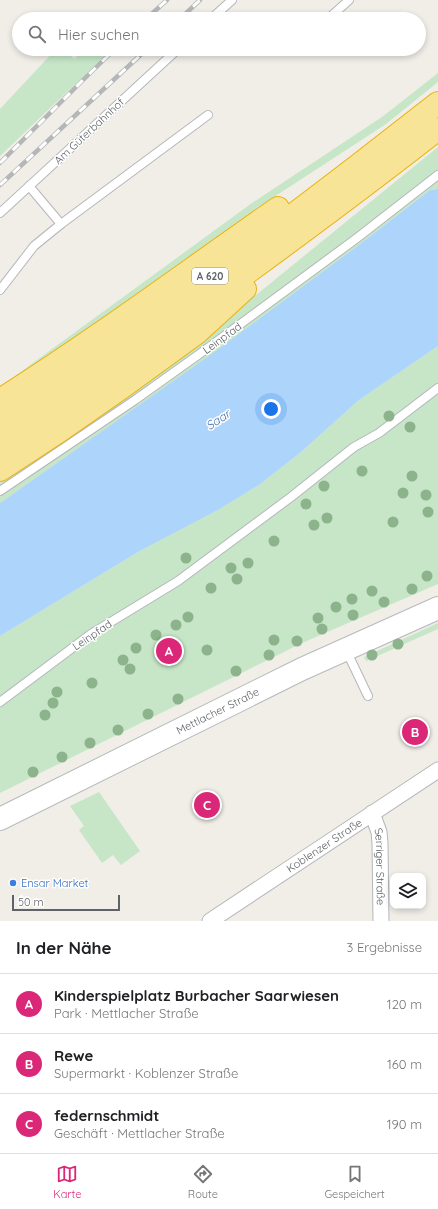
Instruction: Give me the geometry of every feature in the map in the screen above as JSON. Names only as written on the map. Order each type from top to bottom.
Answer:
[{"type":"highway","name":"A 620","points":[[0,424],[230,262],[438,103]]},
{"type":"highway","points":[[0,400],[98,335],[367,144],[414,121]]},
{"type":"highway","name":"A 620","points":[[0,447],[150,344],[337,207],[438,129]]},
{"type":"highway","points":[[0,470],[68,426],[198,332],[337,207]]},
{"type":"street","name":"Mettlacher Straße","points":[[0,819],[302,669],[438,608]]},
{"type":"street","name":"Koblenzer Straße","points":[[210,921],[438,770]]},
{"type":"street","name":"Serriger Straße","points":[[372,813],[379,837],[381,921]]},
{"type":"lane","points":[[219,12],[232,0]]},
{"type":"lane","points":[[336,12],[349,0]]},
{"type":"lane","name":"Am Güterbahnhof","points":[[0,213],[170,56]]},
{"type":"lane","points":[[0,290],[34,246],[61,224],[208,114]]},
{"type":"lane","name":"Leinpfad","points":[[0,491],[67,447],[212,346],[357,238],[438,175]]},
{"type":"lane","points":[[29,186],[61,224]]},
{"type":"lane","name":"Leinpfad","points":[[0,702],[91,634],[178,581],[280,505],[354,447],[379,433],[438,388]]},
{"type":"lane","points":[[346,650],[368,696]]},
{"type":"green space","points":[[49,56],[71,56],[74,59],[77,56],[105,56],[0,156],[0,109]]},
{"type":"green space","points":[[438,73],[438,82],[386,124],[254,210],[0,391],[0,387],[252,203],[382,117]]},
{"type":"green space","points":[[438,147],[438,189],[430,190],[217,351],[0,503],[0,483],[66,439],[213,330]]},
{"type":"green space","points":[[438,346],[438,584],[302,643],[0,793],[0,636],[138,552],[218,510],[259,485],[300,453],[359,400]]},
{"type":"green space","points":[[438,623],[438,629],[366,661],[364,657]]},
{"type":"green space","points":[[99,792],[140,851],[121,865],[113,855],[102,863],[79,830],[84,826],[70,806]]},
{"type":"water","name":"Saar","points":[[438,189],[438,346],[359,400],[300,453],[259,485],[218,510],[138,552],[0,636],[0,503],[216,351],[430,190]]},
{"type":"railway","points":[[154,12],[167,0]]},
{"type":"railway","points":[[187,12],[200,0]]},
{"type":"railway","points":[[0,163],[108,56]]},
{"type":"railway","points":[[0,185],[139,56]]},
{"type":"place","name":"Kinderspielplatz Burbacher Saarwiesen","points":[[169,651]]},
{"type":"place","name":"Rewe","points":[[415,732]]},
{"type":"place","name":"federnschmidt","points":[[207,805]]},
{"type":"place","name":"Ensar Market","points":[[13,883]]}]
